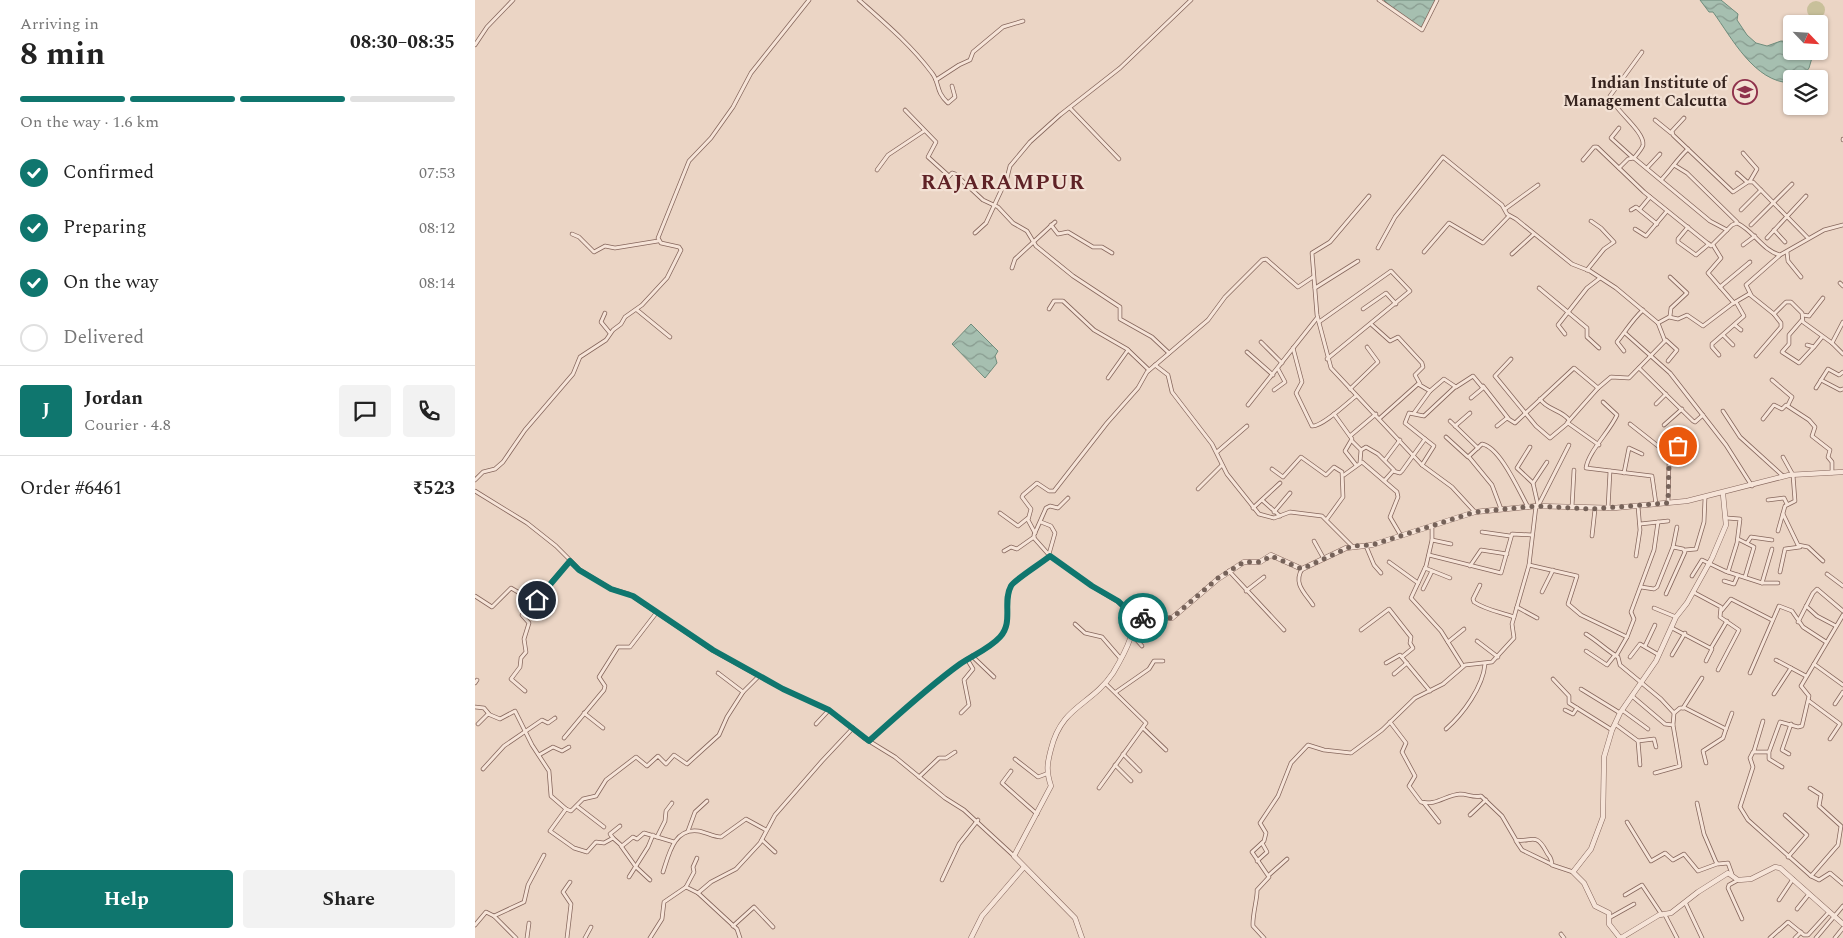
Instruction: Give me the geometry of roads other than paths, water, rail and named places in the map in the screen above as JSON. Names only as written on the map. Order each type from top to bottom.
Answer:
[{"type":"street","points":[[475,45],[487,27],[513,0]]},
{"type":"street","points":[[658,241],[689,162],[711,138],[733,107],[751,73],[809,0]]},
{"type":"street","points":[[859,0],[900,36],[931,71],[936,80],[937,89],[948,103],[955,97],[952,86]]},
{"type":"street","points":[[975,233],[986,222],[1008,176],[1010,166],[1037,135],[1120,68],[1191,0]]},
{"type":"street","points":[[1379,0],[1422,30],[1437,0]]},
{"type":"street","points":[[936,80],[971,59],[972,53],[1003,27],[1023,21]]},
{"type":"street","points":[[1619,168],[1633,158],[1642,147],[1643,141],[1628,118],[1611,100],[1610,96],[1642,52]]},
{"type":"street","points":[[1070,108],[1119,159]]},
{"type":"street","points":[[905,110],[937,143],[929,158],[949,176]]},
{"type":"street","points":[[1672,134],[1684,118]]},
{"type":"street","points":[[1655,120],[1733,192],[1748,181],[1757,169],[1743,153]]},
{"type":"street","points":[[1619,128],[1611,138],[1711,221],[1727,230]]},
{"type":"street","points":[[877,170],[888,155],[924,131]]},
{"type":"street","points":[[1583,160],[1595,146],[1667,211],[1711,245],[1721,258],[1708,273],[1745,314],[1711,346],[1719,355]]},
{"type":"street","points":[[1661,180],[1677,159],[1688,149]]},
{"type":"street","points":[[1647,168],[1660,154]]},
{"type":"street","points":[[1378,248],[1395,217],[1429,171],[1443,156],[1505,209],[1509,216],[1517,219],[1572,264],[1600,278],[1643,310],[1657,323],[1666,340],[1677,350],[1668,361]]},
{"type":"street","points":[[1674,165],[1687,173],[1737,223],[1755,236],[1773,253],[1780,256]]},
{"type":"street","points":[[941,185],[954,173],[983,200],[994,205],[1013,223],[1027,231],[1033,242],[1073,276],[1120,307],[1120,319],[1152,337],[1169,352]]},
{"type":"street","points":[[1737,173],[1761,190],[1808,238]]},
{"type":"street","points":[[1505,209],[1538,184]]},
{"type":"street","points":[[1751,225],[1792,184]]},
{"type":"street","points":[[1741,210],[1761,190]]},
{"type":"street","points":[[1369,196],[1330,242],[1311,253],[1318,318],[1327,359],[1331,368],[1356,396],[1380,418],[1422,465],[1452,487],[1475,512]]},
{"type":"street","points":[[1767,238],[1806,196]]},
{"type":"street","points":[[1640,209],[1651,197]]},
{"type":"street","points":[[1631,210],[1636,206],[1657,224]]},
{"type":"street","points":[[1635,229],[1646,236],[1667,211]]},
{"type":"street","points":[[1424,252],[1449,223],[1483,243],[1509,216]]},
{"type":"street","points":[[1587,270],[1604,248],[1614,242],[1601,228],[1591,221]]},
{"type":"street","points":[[1012,268],[1015,259],[1055,222]]},
{"type":"street","points":[[1688,227],[1678,239],[1679,243],[1696,255],[1737,223]]},
{"type":"street","points":[[1051,225],[1058,234],[1068,232],[1093,248],[1102,247],[1112,253]]},
{"type":"street","points":[[1756,356],[1781,327],[1781,323],[1774,314],[1751,295],[1747,285],[1780,256],[1808,238],[1824,230],[1843,225]]},
{"type":"street","points":[[1774,230],[1785,242]]},
{"type":"street","points":[[475,480],[483,472],[497,468],[503,462],[525,430],[573,374],[580,357],[606,340],[610,333],[620,326],[628,314],[636,310],[667,278],[681,252],[679,247],[658,241],[615,248],[605,246],[594,252],[579,237],[572,234]]},
{"type":"street","points":[[1512,254],[1534,234]]},
{"type":"street","points":[[1743,245],[1755,236]]},
{"type":"street","points":[[1787,252],[1788,262],[1801,277]]},
{"type":"street","points":[[1000,513],[1018,526],[1027,518],[1031,508],[1023,499],[1023,495],[1037,483],[1051,492],[1054,491],[1102,429],[1138,388],[1149,370],[1157,367],[1169,352],[1208,320],[1225,297],[1267,259],[1298,287],[1313,277]]},
{"type":"street","points":[[1315,288],[1359,261]]},
{"type":"street","points":[[1720,287],[1750,262]]},
{"type":"street","points":[[1319,322],[1391,271],[1410,291],[1371,325],[1327,359]]},
{"type":"street","points":[[1669,277],[1687,293],[1671,308],[1670,316]]},
{"type":"street","points":[[1565,334],[1557,326],[1589,287],[1600,278]]},
{"type":"street","points":[[1539,288],[1587,328],[1587,337],[1599,348]]},
{"type":"street","points":[[1363,309],[1386,293],[1396,304]]},
{"type":"street","points":[[1657,323],[1670,316],[1678,319],[1688,315],[1703,326],[1735,303],[1751,295]]},
{"type":"street","points":[[1822,337],[1799,363],[1782,352],[1789,344],[1789,335],[1803,317],[1809,316],[1823,298]]},
{"type":"street","points":[[1049,310],[1056,300],[1063,301],[1094,330],[1128,350],[1149,370]]},
{"type":"street","points":[[1774,314],[1789,301],[1803,317],[1803,322],[1832,343],[1843,354]]},
{"type":"street","points":[[636,310],[670,337]]},
{"type":"street","points":[[1623,351],[1617,342],[1625,333],[1628,325],[1643,310]]},
{"type":"street","points":[[605,313],[601,322],[610,333]]},
{"type":"street","points":[[1247,406],[1318,318]]},
{"type":"street","points":[[1832,343],[1843,322]]},
{"type":"street","points":[[1371,325],[1390,341],[1398,337],[1422,363],[1423,367],[1415,376],[1420,385],[1430,391]]},
{"type":"street","points":[[1735,325],[1741,330]]},
{"type":"street","points":[[1625,333],[1670,373],[1738,462],[1752,486]]},
{"type":"street","points":[[1723,335],[1733,345]]},
{"type":"street","points":[[1511,359],[1495,376],[1525,413],[1550,438],[1611,377],[1628,379],[1666,340]]},
{"type":"street","points":[[1261,342],[1282,363]]},
{"type":"street","points":[[1807,345],[1813,348]]},
{"type":"street","points":[[1350,389],[1378,362],[1367,347]]},
{"type":"street","points":[[1293,348],[1302,382],[1296,393],[1310,424],[1314,427],[1356,396]]},
{"type":"street","points":[[1108,378],[1128,350]]},
{"type":"street","points":[[1247,352],[1273,375]]},
{"type":"street","points":[[1157,367],[1168,375],[1172,392],[1217,452],[1220,466],[1253,508],[1265,517],[1280,516],[1292,512],[1323,516],[1352,546]]},
{"type":"street","points":[[1422,465],[1434,446],[1405,423],[1409,413],[1414,413],[1421,417],[1427,414],[1455,387],[1458,387],[1473,376],[1508,418],[1515,423],[1574,368],[1598,388]]},
{"type":"street","points":[[1639,368],[1694,422],[1703,415]]},
{"type":"street","points":[[1274,390],[1285,382],[1278,369]]},
{"type":"street","points":[[1816,388],[1828,369],[1839,375],[1843,372]]},
{"type":"street","points":[[1414,413],[1430,391],[1445,379],[1455,387]]},
{"type":"street","points":[[1763,419],[1774,405],[1781,409],[1788,405],[1792,397],[1772,380]]},
{"type":"street","points":[[1821,380],[1840,390],[1843,389]]},
{"type":"street","points":[[1380,418],[1417,385],[1420,385]]},
{"type":"street","points":[[1471,398],[1483,386]]},
{"type":"street","points":[[1657,404],[1666,394]]},
{"type":"street","points":[[1540,399],[1545,406],[1599,444]]},
{"type":"street","points":[[1603,402],[1617,415],[1587,463],[1586,468],[1653,477],[1656,504]]},
{"type":"street","points":[[1788,405],[1815,426],[1812,436],[1830,450],[1828,457],[1832,462],[1832,474]]},
{"type":"street","points":[[1664,425],[1682,409]]},
{"type":"street","points":[[1723,412],[1740,437],[1783,476]]},
{"type":"street","points":[[1455,426],[1470,413]]},
{"type":"street","points":[[1334,414],[1352,441],[1361,450],[1361,462]]},
{"type":"street","points":[[1350,436],[1376,414]]},
{"type":"street","points":[[1497,426],[1508,418]]},
{"type":"street","points":[[1450,421],[1478,448]]},
{"type":"street","points":[[1630,424],[1658,446],[1674,451]]},
{"type":"street","points":[[1217,452],[1247,426]]},
{"type":"street","points":[[1668,503],[1668,465],[1683,435]]},
{"type":"street","points":[[1446,437],[1469,457],[1492,485],[1501,509]]},
{"type":"street","points":[[1385,460],[1400,440]]},
{"type":"street","points":[[1361,450],[1367,448],[1385,460],[1395,471],[1401,473],[1425,440]]},
{"type":"street","points":[[1352,441],[1345,451],[1356,465]]},
{"type":"street","points":[[1469,457],[1485,444],[1506,466],[1528,506]]},
{"type":"street","points":[[1269,875],[1252,852],[1262,844],[1266,833],[1261,821],[1278,796],[1291,763],[1305,747],[1311,745],[1324,750],[1349,753],[1390,722],[1412,700],[1446,682],[1463,666],[1492,662],[1514,638],[1512,626],[1529,565],[1537,506],[1569,445]]},
{"type":"street","points":[[1529,447],[1517,468],[1533,483],[1537,506]]},
{"type":"street","points":[[1624,473],[1629,448],[1633,448],[1642,454]]},
{"type":"street","points":[[1272,469],[1283,477],[1301,457],[1324,474],[1327,475],[1334,467],[1344,475]]},
{"type":"street","points":[[1778,531],[1782,513],[1787,504],[1795,501],[1793,475],[1783,458]]},
{"type":"street","points":[[1327,519],[1343,497],[1344,475],[1361,462]]},
{"type":"street","points":[[1361,462],[1385,480],[1399,494],[1390,517],[1400,534]]},
{"type":"street","points":[[1533,483],[1547,462]]},
{"type":"street","points":[[1198,490],[1220,466]]},
{"type":"street","points":[[1572,507],[1574,470]]},
{"type":"street","points":[[1385,480],[1395,471]]},
{"type":"street","points":[[1608,509],[1610,471]]},
{"type":"street","points":[[1313,604],[1297,580],[1302,569],[1352,546],[1367,546],[1400,534],[1432,527],[1475,512],[1528,506],[1608,509],[1668,503],[1723,494],[1783,476],[1843,472]]},
{"type":"street","points":[[1253,508],[1280,483]]},
{"type":"street","points":[[475,490],[527,523],[556,546],[579,570],[611,589],[629,594],[694,639],[759,676],[829,710],[869,741],[895,757],[978,820],[1075,918],[1082,938]]},
{"type":"street","points":[[1274,512],[1290,493]]},
{"type":"street","points":[[1573,872],[1591,849],[1603,817],[1604,757],[1612,730],[1621,712],[1659,655],[1676,617],[1710,562],[1720,536],[1725,529],[1727,518],[1723,494]]},
{"type":"street","points":[[1004,551],[1011,547],[1017,548],[1034,535],[1048,506],[1059,508],[1068,498]]},
{"type":"street","points":[[1673,547],[1685,550],[1696,549],[1703,522],[1705,498]]},
{"type":"street","points":[[1767,500],[1784,498],[1787,504]]},
{"type":"street","points":[[1262,500],[1280,516]]},
{"type":"street","points":[[1635,556],[1640,524],[1638,506]]},
{"type":"street","points":[[1592,536],[1595,509]]},
{"type":"street","points":[[1782,513],[1801,547]]},
{"type":"street","points":[[1027,518],[1041,548],[1092,586],[1118,601],[1138,620],[1172,618],[1229,571],[1244,562],[1260,562],[1271,556],[1302,569]]},
{"type":"street","points":[[1727,518],[1740,518],[1738,539],[1729,572]]},
{"type":"street","points":[[1640,524],[1668,521]]},
{"type":"street","points":[[869,741],[967,659],[989,647],[1005,631],[1009,592],[1013,584],[1049,555],[1055,533],[1051,526],[1041,522]]},
{"type":"street","points":[[1586,651],[1607,665],[1627,638],[1635,617],[1631,612],[1654,550],[1658,522]]},
{"type":"street","points":[[1432,527],[1429,555],[1411,598],[1429,616],[1463,666]]},
{"type":"street","points":[[1641,587],[1656,588],[1673,547],[1677,527]]},
{"type":"street","points":[[1482,532],[1511,536]]},
{"type":"street","points":[[1429,555],[1501,573],[1511,536],[1516,532],[1532,535]]},
{"type":"street","points":[[1747,543],[1751,536],[1772,540]]},
{"type":"street","points":[[1738,539],[1754,547],[1745,577]]},
{"type":"street","points":[[1314,540],[1324,559]]},
{"type":"street","points":[[1432,540],[1451,544]]},
{"type":"street","points":[[1367,546],[1374,565],[1381,574]]},
{"type":"street","points":[[1780,572],[1784,550],[1808,547],[1823,561]]},
{"type":"street","points":[[1762,583],[1772,549]]},
{"type":"street","points":[[1470,566],[1481,550],[1507,554]]},
{"type":"street","points":[[1666,594],[1685,550]]},
{"type":"street","points":[[1692,576],[1701,560],[1762,583],[1778,583]]},
{"type":"street","points":[[525,691],[511,679],[520,667],[521,658],[526,652],[525,638],[529,623],[522,615],[570,561]]},
{"type":"street","points":[[1389,562],[1418,583]]},
{"type":"street","points":[[1529,565],[1578,577],[1567,603],[1578,614],[1627,638]]},
{"type":"street","points":[[1425,568],[1450,578]]},
{"type":"street","points":[[1542,592],[1553,570]]},
{"type":"street","points":[[1229,571],[1284,630]]},
{"type":"street","points":[[1423,589],[1432,571]]},
{"type":"street","points":[[1827,574],[1843,586]]},
{"type":"street","points":[[1724,581],[1734,584],[1738,575]]},
{"type":"street","points":[[1246,590],[1264,577]]},
{"type":"street","points":[[1480,585],[1473,599],[1474,602],[1486,609],[1492,608],[1514,617]]},
{"type":"street","points":[[475,596],[492,607],[511,588],[523,595],[528,606]]},
{"type":"street","points":[[1798,622],[1817,589],[1843,611]]},
{"type":"street","points":[[1693,592],[1719,606],[1722,611]]},
{"type":"street","points":[[1718,670],[1739,630],[1720,617],[1731,599],[1772,620]]},
{"type":"street","points":[[1750,674],[1778,606],[1792,610],[1798,622],[1826,642]]},
{"type":"street","points":[[1806,606],[1817,616],[1836,626]]},
{"type":"street","points":[[1517,607],[1537,618]]},
{"type":"street","points":[[1654,608],[1676,617]]},
{"type":"street","points":[[1361,630],[1389,609],[1411,637],[1410,642],[1413,648],[1402,657]]},
{"type":"street","points":[[565,738],[604,690],[605,686],[599,677],[609,658],[618,647],[630,647],[657,612]]},
{"type":"street","points":[[1782,767],[1769,759],[1769,752],[1780,722],[1791,724],[1798,728],[1802,726],[1809,695],[1801,688],[1806,676],[1843,615]]},
{"type":"street","points":[[1014,856],[1051,786],[1047,774],[1054,734],[1059,724],[1105,683],[1121,659],[1138,620]]},
{"type":"street","points":[[1706,661],[1711,648],[1727,621]]},
{"type":"street","points":[[1075,624],[1085,633],[1102,637],[1121,659]]},
{"type":"street","points":[[1645,646],[1655,625]]},
{"type":"street","points":[[1672,628],[1711,648]]},
{"type":"street","points":[[1448,642],[1464,629]]},
{"type":"street","points":[[1131,634],[1142,646]]},
{"type":"street","points":[[1586,634],[1615,655],[1620,665],[1669,706],[1674,713],[1673,725],[1680,766],[1655,773]]},
{"type":"street","points":[[1672,655],[1685,634]]},
{"type":"street","points":[[1477,641],[1498,657]]},
{"type":"street","points":[[1630,657],[1640,644],[1659,655]]},
{"type":"street","points":[[1386,663],[1398,654],[1431,690]]},
{"type":"street","points":[[972,656],[994,677]]},
{"type":"street","points":[[961,713],[969,705],[964,680],[973,669],[967,659]]},
{"type":"street","points":[[1776,660],[1806,676]]},
{"type":"street","points":[[1116,692],[1149,668],[1154,661],[1163,662]]},
{"type":"street","points":[[1394,674],[1407,663]]},
{"type":"street","points":[[1446,729],[1458,718],[1481,683],[1485,664]]},
{"type":"street","points":[[1814,664],[1843,684]]},
{"type":"street","points":[[1774,694],[1791,668]]},
{"type":"street","points":[[718,673],[743,692]]},
{"type":"street","points":[[475,707],[484,708],[489,714],[500,720],[515,710],[550,774],[551,796],[571,811],[583,799],[596,796],[608,778],[636,757],[647,766],[658,756],[666,764],[674,755],[687,764],[719,735],[727,717],[743,692],[759,676]]},
{"type":"street","points":[[1674,713],[1683,708],[1702,678]]},
{"type":"street","points":[[1553,679],[1569,696],[1569,703],[1612,730]]},
{"type":"street","points":[[1099,788],[1146,723],[1105,683]]},
{"type":"street","points":[[1581,689],[1648,729]]},
{"type":"street","points":[[1835,704],[1843,693]]},
{"type":"street","points":[[1632,696],[1665,724],[1673,725]]},
{"type":"street","points":[[1809,701],[1840,724],[1830,740]]},
{"type":"street","points":[[1565,710],[1573,714],[1577,708]]},
{"type":"street","points":[[1683,708],[1727,729]]},
{"type":"street","points":[[815,724],[829,710]]},
{"type":"street","points":[[584,713],[603,728]]},
{"type":"street","points":[[1706,763],[1703,751],[1723,738],[1732,713]]},
{"type":"street","points":[[478,724],[489,714]]},
{"type":"street","points":[[483,768],[504,746],[542,720],[548,723],[555,718]]},
{"type":"street","points":[[1763,721],[1750,758],[1753,766],[1740,807],[1748,820],[1812,877],[1821,880],[1830,873],[1843,884]]},
{"type":"street","points":[[1390,722],[1406,744],[1402,752],[1415,776],[1409,784],[1411,790],[1439,822]]},
{"type":"street","points":[[1615,724],[1638,741],[1654,739],[1656,748]]},
{"type":"street","points":[[1789,754],[1782,750],[1791,724]]},
{"type":"street","points":[[698,893],[711,882],[735,870],[762,840],[775,816],[821,761],[853,728]]},
{"type":"street","points":[[1143,728],[1166,750]]},
{"type":"street","points":[[1638,741],[1640,765]]},
{"type":"street","points":[[539,755],[553,747],[562,751],[569,747]]},
{"type":"street","points":[[919,777],[939,758],[946,758],[955,752]]},
{"type":"street","points":[[1753,752],[1769,752]]},
{"type":"street","points":[[1123,754],[1140,771]]},
{"type":"street","points":[[1015,759],[1037,777],[1047,774]]},
{"type":"street","points":[[1115,765],[1131,781]]},
{"type":"street","points":[[1011,771],[1002,783],[1037,814]]},
{"type":"street","points":[[1810,788],[1821,795],[1819,806],[1841,826],[1838,845],[1812,877]]},
{"type":"street","points":[[1424,803],[1436,803],[1450,796],[1461,794],[1474,798],[1481,796],[1503,818],[1522,850],[1573,872],[1584,884],[1595,906],[1607,911],[1609,924],[1621,938],[1663,915],[1671,913],[1715,880],[1728,873],[1732,874]]},
{"type":"street","points":[[663,872],[674,842],[687,831],[695,812],[707,800]]},
{"type":"street","points":[[1469,815],[1486,800]]},
{"type":"street","points":[[629,876],[665,821],[666,810],[672,803]]},
{"type":"street","points":[[1697,803],[1704,834],[1717,864]]},
{"type":"street","points":[[577,806],[604,827]]},
{"type":"street","points":[[567,809],[550,830],[574,848],[587,852],[595,842],[604,844],[613,838]]},
{"type":"street","points":[[1785,815],[1807,835],[1788,857]]},
{"type":"street","points":[[687,831],[721,837],[746,818],[766,830]]},
{"type":"street","points":[[942,880],[959,844],[978,820]]},
{"type":"street","points":[[1627,822],[1651,861],[1665,853],[1671,860],[1684,854],[1698,871],[1717,864],[1728,863],[1732,874],[1738,880]]},
{"type":"street","points":[[620,826],[610,834],[636,867],[650,880]]},
{"type":"street","points":[[621,846],[633,837],[637,839],[643,833],[674,842]]},
{"type":"street","points":[[1516,840],[1527,838],[1543,844],[1545,851],[1552,858],[1551,864]]},
{"type":"street","points":[[762,840],[775,852]]},
{"type":"street","points":[[1257,860],[1267,852],[1262,844]]},
{"type":"street","points":[[494,916],[523,902],[528,885],[544,855]]},
{"type":"street","points":[[651,938],[663,916],[663,903],[686,887],[694,872],[693,867],[697,858]]},
{"type":"street","points":[[1264,938],[1253,926],[1253,910],[1258,895],[1257,890],[1268,880],[1269,875],[1287,859]]},
{"type":"street","points":[[971,938],[982,916],[1025,867]]},
{"type":"street","points":[[1742,919],[1728,888],[1738,880],[1751,879],[1775,867],[1793,879],[1843,924]]},
{"type":"street","points":[[1779,900],[1793,879]]},
{"type":"street","points":[[567,938],[571,904],[563,892],[570,882]]},
{"type":"street","points":[[1625,896],[1642,885],[1677,938]]},
{"type":"street","points":[[686,887],[698,893],[733,926],[737,930],[739,938]]},
{"type":"street","points":[[1797,909],[1809,894]]},
{"type":"street","points":[[1685,902],[1702,938]]},
{"type":"street","points":[[1609,918],[1634,904]]},
{"type":"street","points":[[1816,938],[1843,906]]},
{"type":"street","points":[[733,926],[754,907],[773,927]]},
{"type":"street","points":[[475,925],[487,912],[494,916],[516,938]]},
{"type":"street","points":[[1770,938],[1788,922],[1808,935],[1829,912]]},
{"type":"street","points":[[527,938],[529,923]]},
{"type":"street","points":[[585,938],[591,927]]},
{"type":"street","points":[[1835,938],[1843,928]]},
{"type":"street","points":[[1795,938],[1801,932]]},
{"type":"water","points":[[1384,0],[1437,0],[1427,21],[1420,28],[1402,17]]},
{"type":"water","points":[[1700,0],[1721,0],[1738,14],[1737,20],[1747,35],[1756,43],[1767,46],[1783,41],[1783,60],[1811,60],[1809,68],[1808,70],[1783,70],[1783,82],[1766,75],[1745,57],[1713,12],[1709,12]]},
{"type":"water","points":[[971,324],[998,351],[995,356],[997,363],[985,378],[952,344]]},
{"type":"place","name":"Indian Institute of Management Calcutta","points":[[1745,92]]},
{"type":"district","name":"RAJARAMPUR","points":[[1003,183]]}]
